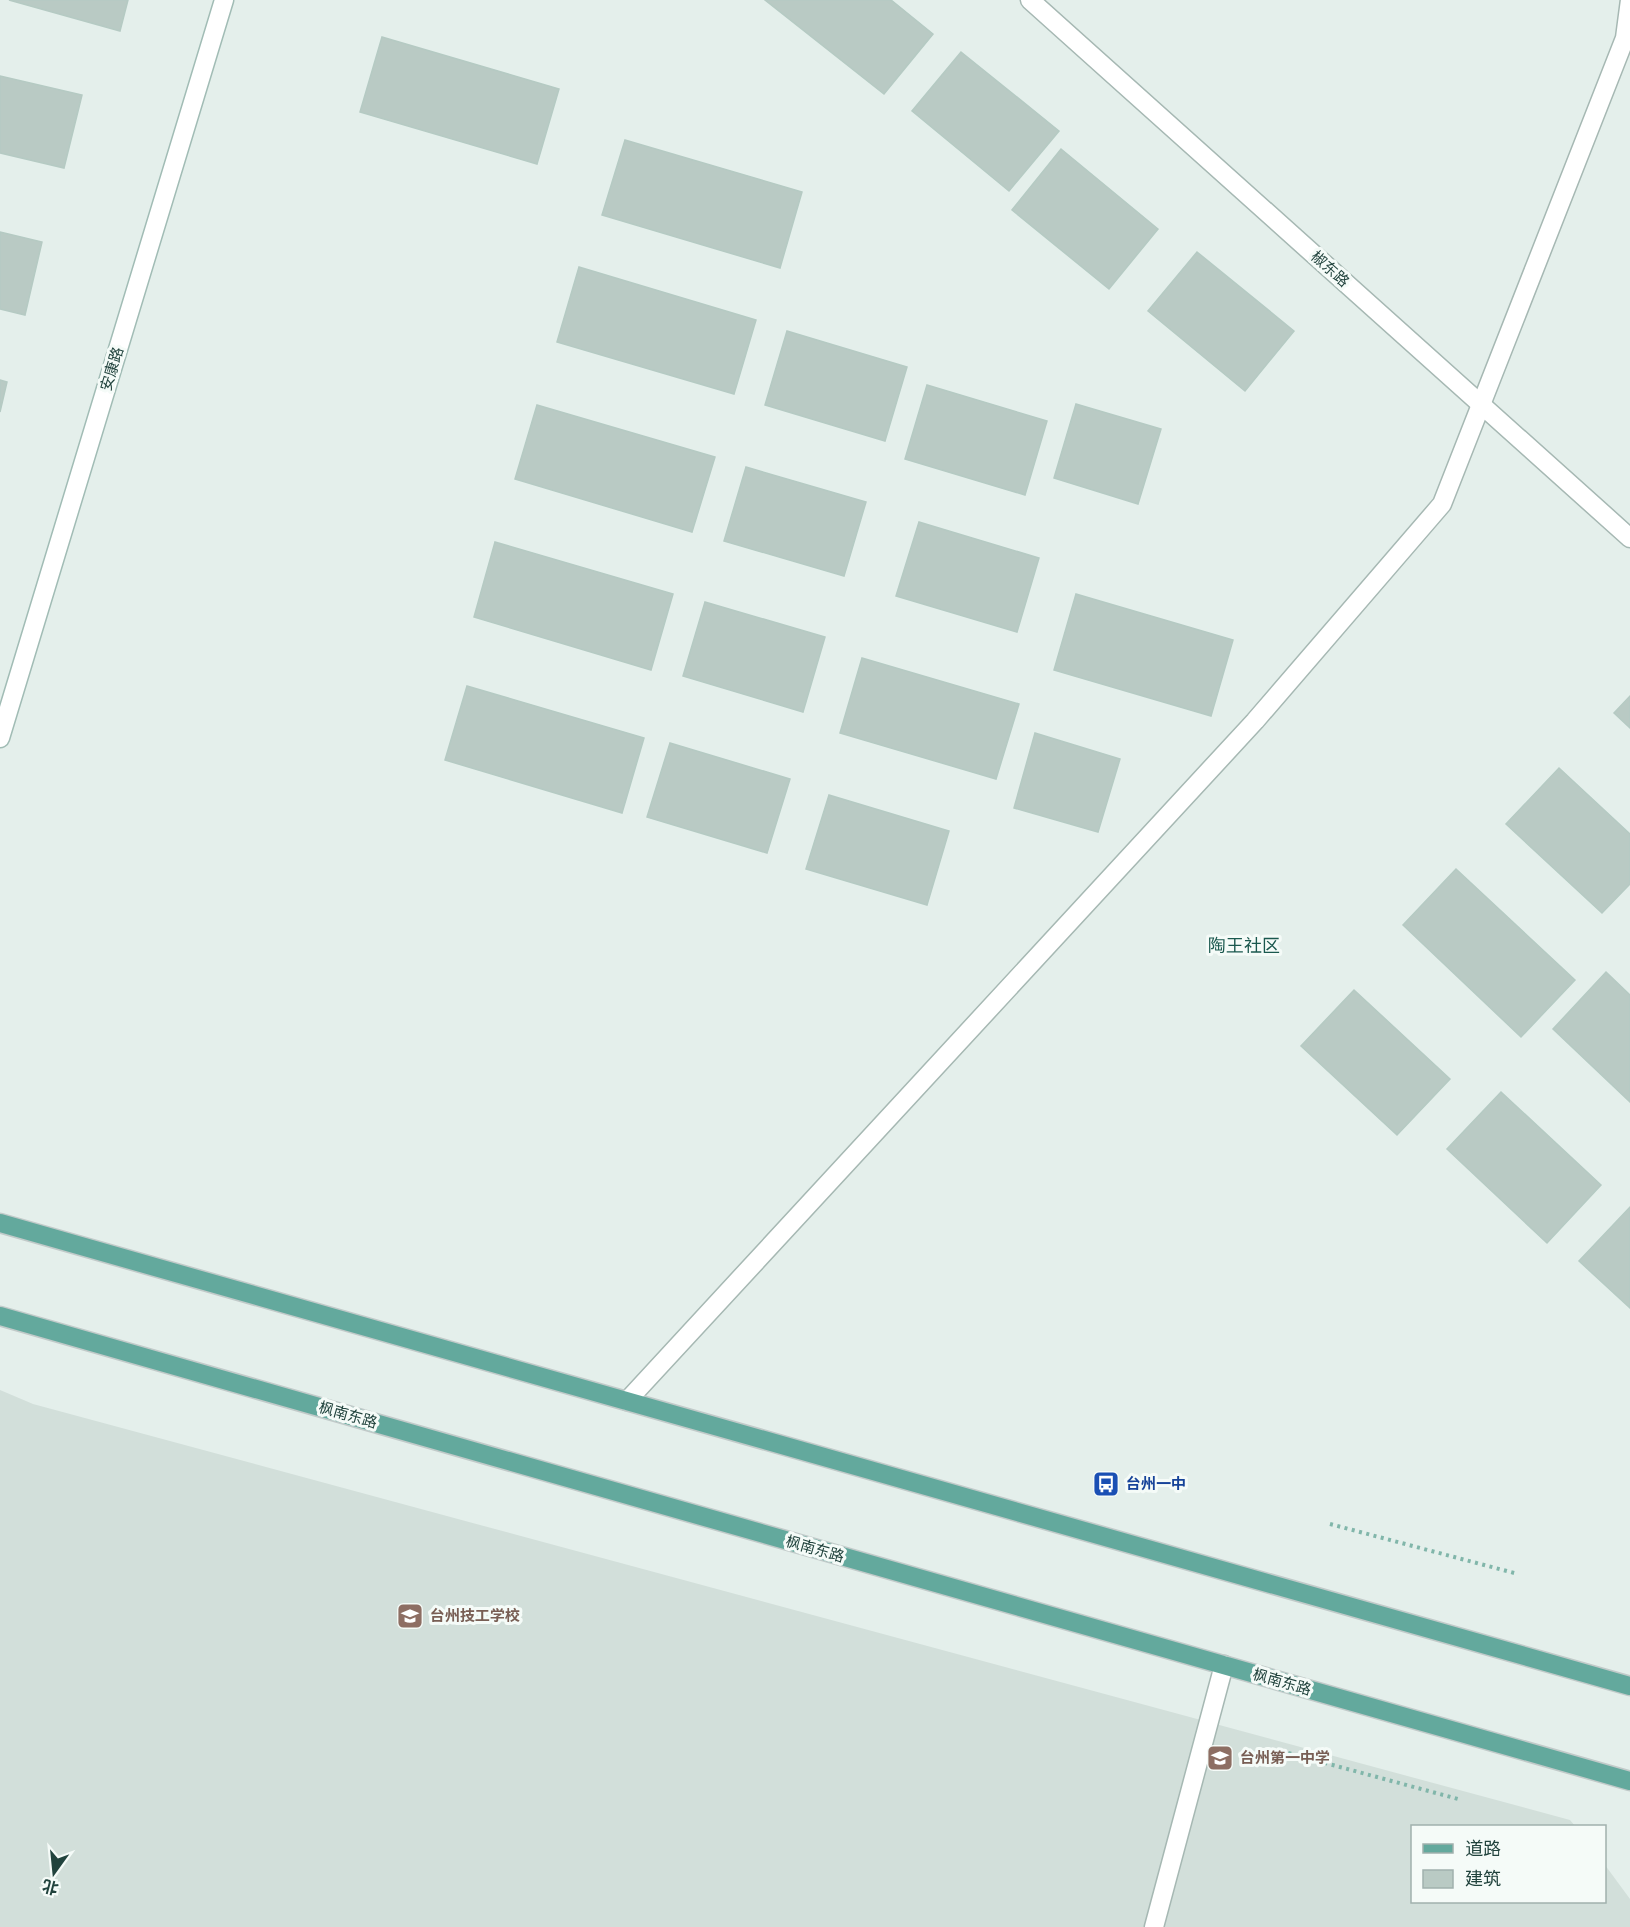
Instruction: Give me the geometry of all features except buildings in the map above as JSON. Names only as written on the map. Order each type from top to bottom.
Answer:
[{"type":"main road","points":[[0,1223],[1630,1686]]},
{"type":"main road","name":"枫南东路","points":[[0,1316],[1630,1781]]},
{"type":"street","name":"安康路","points":[[0,738],[224,0]]},
{"type":"street","name":"椒东路","points":[[1030,0],[1630,538]]},
{"type":"street","points":[[627,1401],[1255,721],[1442,504],[1625,38],[1630,0]]},
{"type":"street","points":[[1154,1927],[1224,1665]]},
{"type":"path","points":[[1330,1524],[1518,1574]]},
{"type":"path","points":[[1281,1751],[1458,1799]]},
{"type":"shaded area","name":"台州技工学校","points":[[0,1390],[33,1404],[1570,1820],[1574,1825],[1411,1825],[1411,1903],[1606,1903],[1606,1866],[1630,1899],[1630,1927],[0,1927]]},
{"type":"place","name":"台州一中","points":[[1106,1484]]},
{"type":"place","name":"台州技工学校","points":[[410,1616]]},
{"type":"place","name":"台州第一中学","points":[[1220,1758]]},
{"type":"district","name":"陶王社区","points":[[1244,946]]}]
